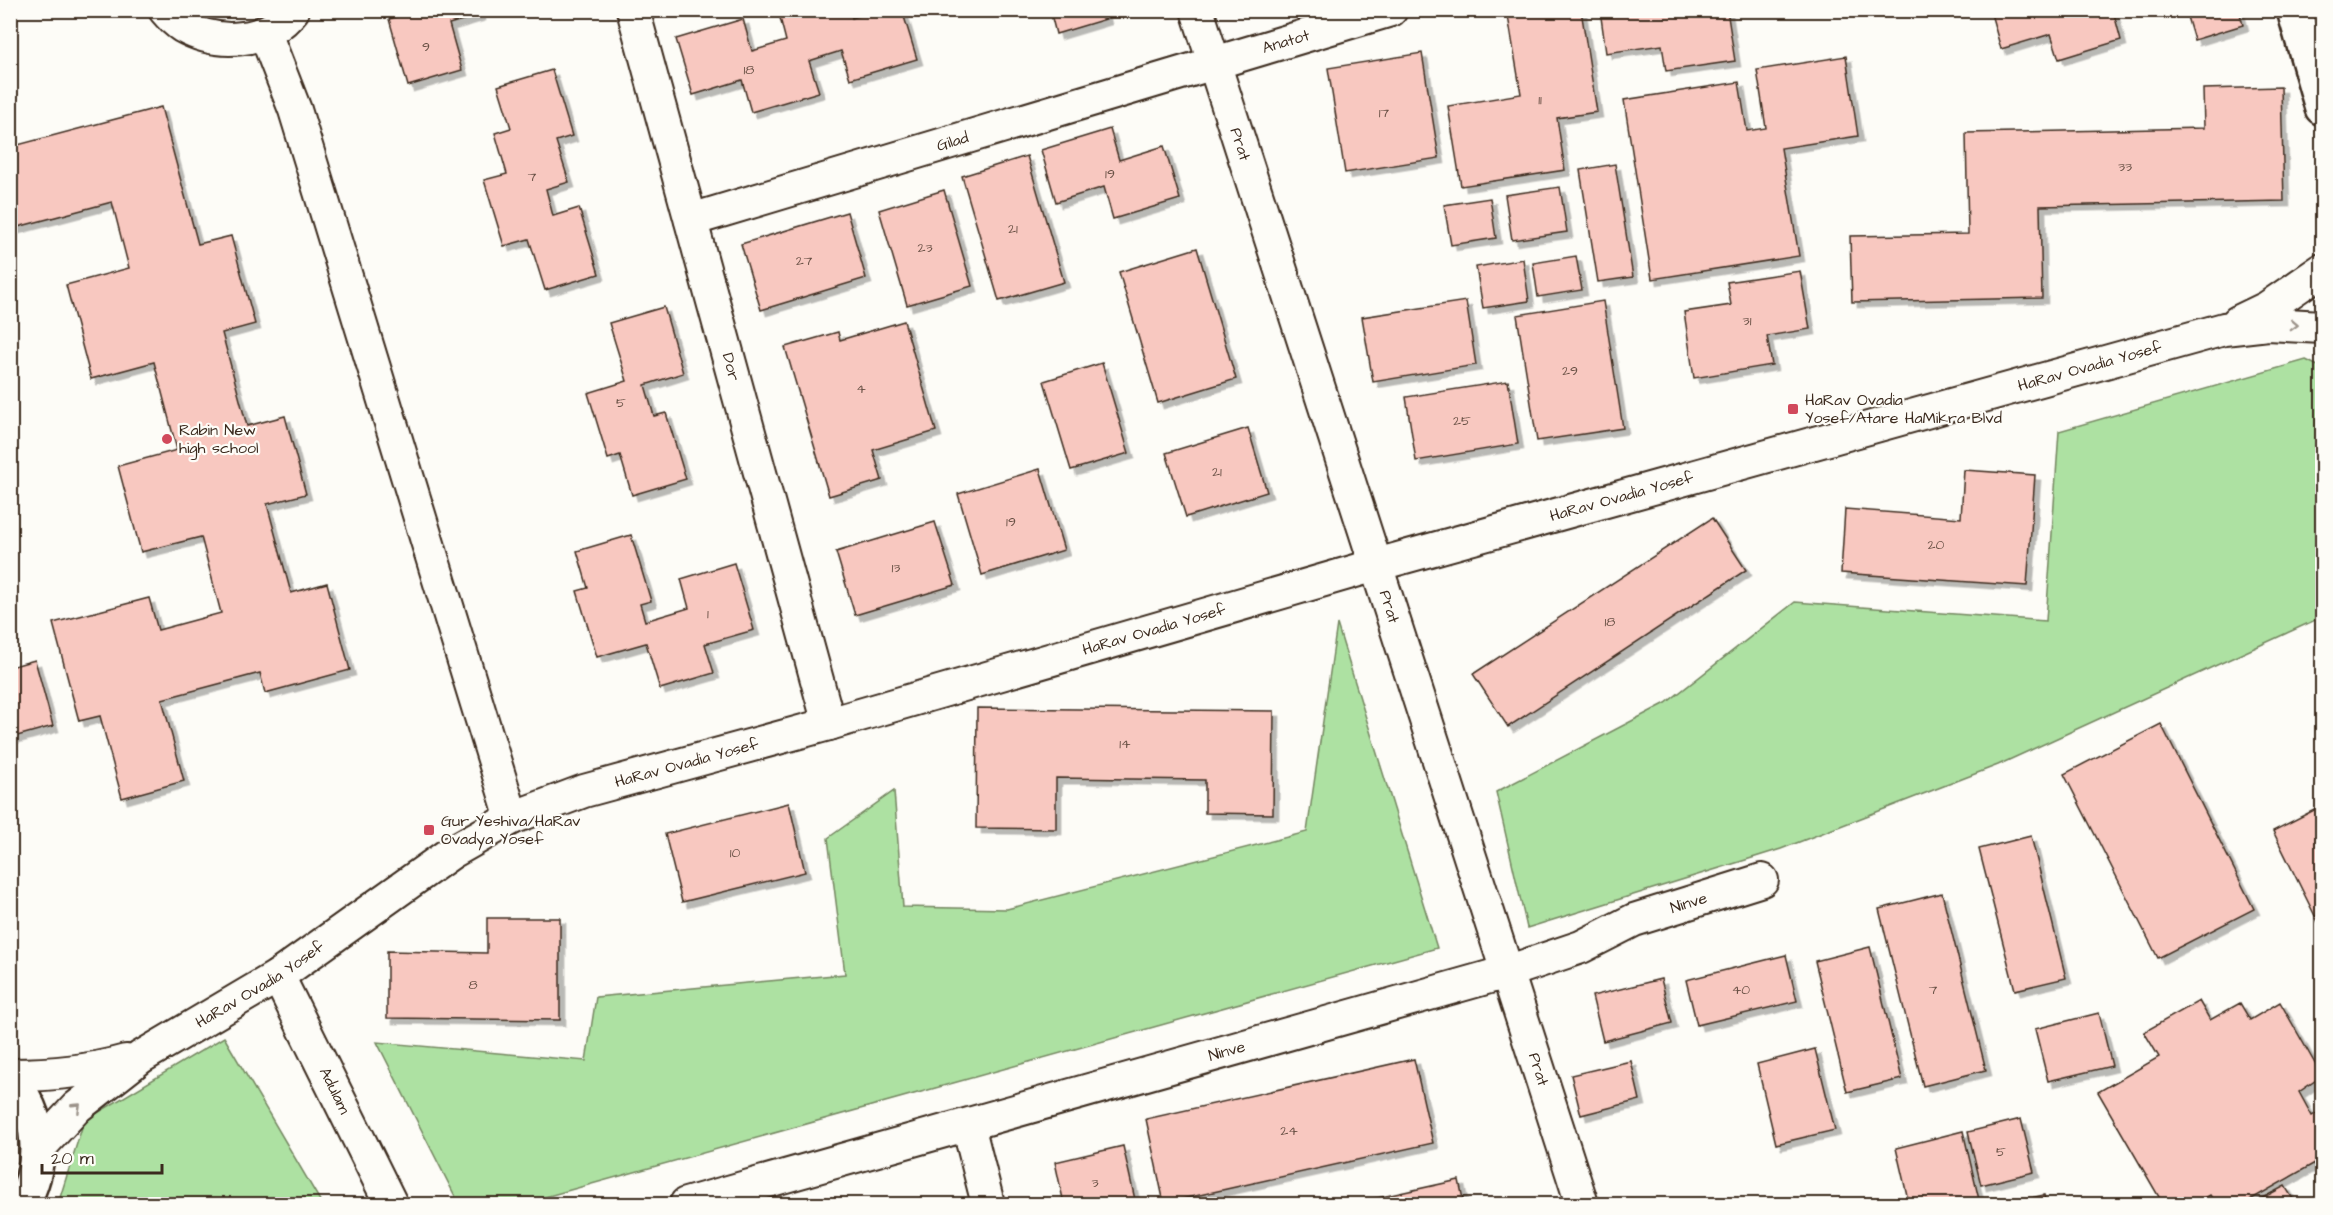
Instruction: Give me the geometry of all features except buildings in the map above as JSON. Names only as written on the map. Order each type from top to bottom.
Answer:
[{"type":"street","points":[[165,10],[181,25],[207,37],[236,40],[265,33],[288,17],[293,10]]},
{"type":"street","name":"Dor","points":[[633,10],[830,724]]},
{"type":"street","name":"Prat","points":[[1197,10],[1582,1204]]},
{"type":"street","name":"Anatot","points":[[1214,63],[1391,10]]},
{"type":"street","points":[[2294,10],[2322,108]]},
{"type":"street","points":[[265,33],[295,110],[512,818]]},
{"type":"street","name":"Gilad","points":[[691,220],[1214,63]]},
{"type":"street","name":"HaRav Ovadia Yosef","points":[[2224,329],[2267,308],[2322,270]]},
{"type":"street","name":"HaRav Ovadia Yosef","points":[[37,1150],[77,1107],[141,1057],[278,976],[452,852],[512,818],[584,790],[830,724],[1376,565],[2224,329],[2268,324],[2322,327]]},
{"type":"street","name":"Ninve","points":[[686,1204],[1507,972],[1581,947],[1634,920],[1761,880]]},
{"type":"street","name":"Adulam","points":[[278,976],[391,1204]]},
{"type":"street","name":"HaRav Ovadia Yosef","points":[[10,1077],[79,1072],[141,1057]]},
{"type":"street","points":[[10,1077],[21,1091],[30,1109],[36,1130],[35,1173],[26,1201]]},
{"type":"street","points":[[968,1125],[988,1204]]},
{"type":"green space","points":[[2306,360],[2322,368],[2322,617],[1998,765],[1781,849],[1527,928],[1496,792],[1666,703],[1795,602],[2046,621],[2059,431]]},
{"type":"green space","points":[[1337,624],[1437,948],[520,1204],[459,1204],[377,1042],[586,1061],[596,997],[845,974],[828,838],[894,791],[903,907],[1007,909],[1307,832]]},
{"type":"green space","points":[[224,1037],[322,1204],[58,1204],[84,1121]]},
{"type":"place","name":"HaRav Ovadia Yosef/Atare HaMikra Blvd","points":[[1793,409]]},
{"type":"place","name":"Rabin New high school","points":[[167,439]]},
{"type":"place","name":"Gur Yeshiva/HaRav Ovadya Yosef","points":[[429,830]]}]
